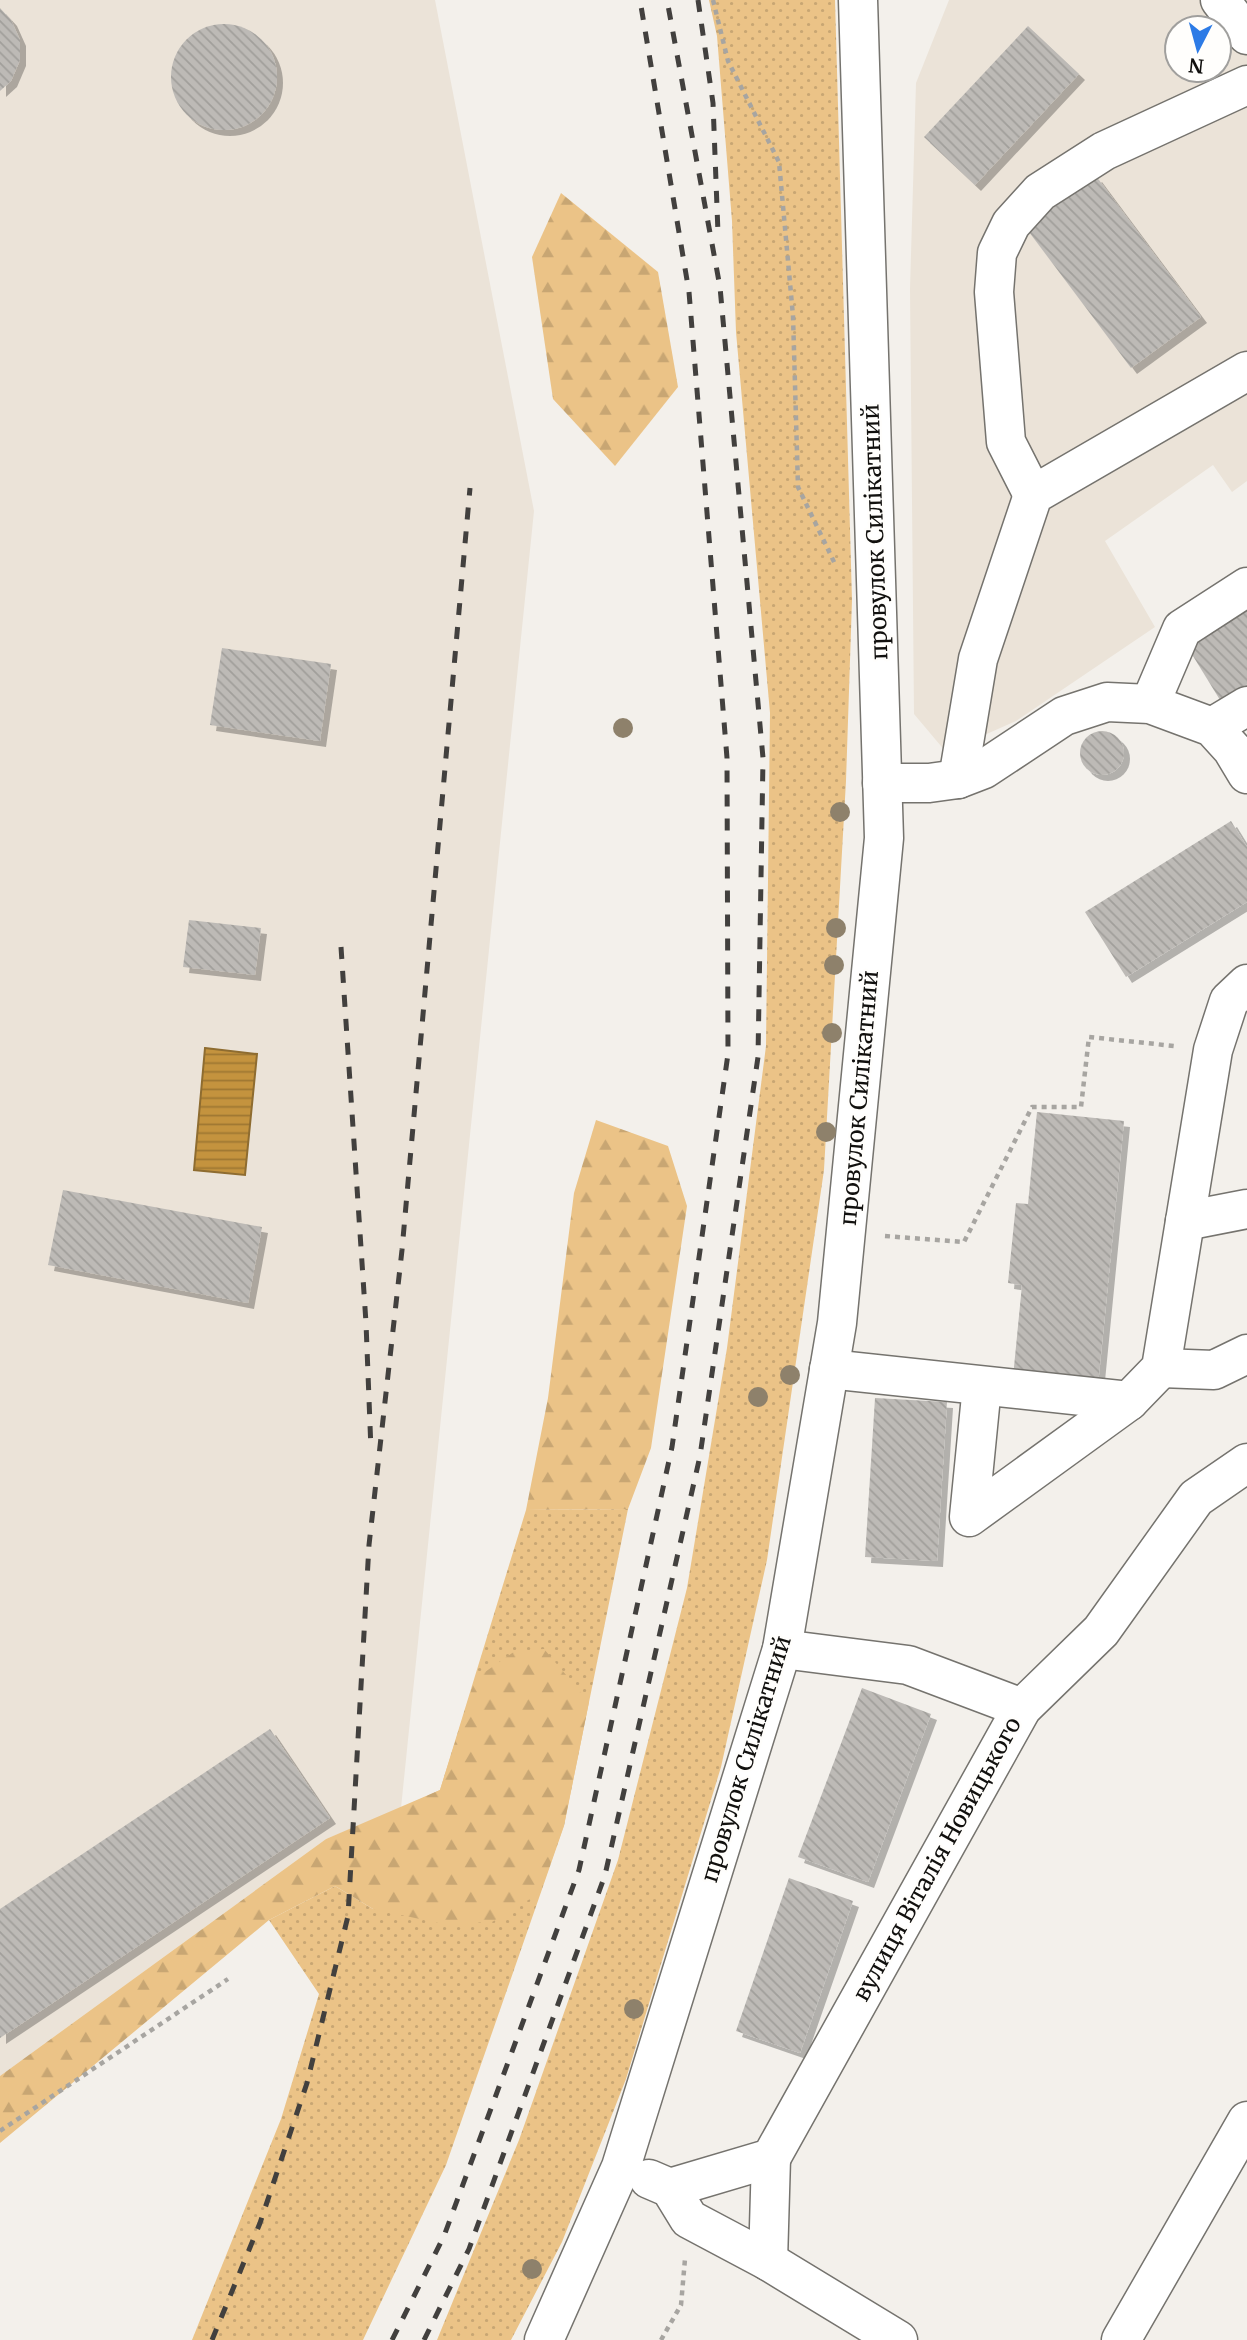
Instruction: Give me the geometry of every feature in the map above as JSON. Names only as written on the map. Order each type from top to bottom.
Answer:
[{"type":"street","name":"провулок Силікатний","points":[[621,2167],[782,1649],[829,1369],[846,1233],[884,838],[858,0]]},
{"type":"street","points":[[1220,0],[1247,35]]},
{"type":"street","points":[[1033,495],[1006,442],[1002,401],[994,292],[997,253],[1011,224],[1040,191],[1104,151],[1247,85]]},
{"type":"street","points":[[958,779],[978,659],[1033,495],[1247,371]]},
{"type":"street","points":[[1150,704],[1182,629],[1247,587]]},
{"type":"street","points":[[883,783],[929,783],[958,779],[984,769],[1064,716],[1107,702],[1150,704],[1212,727],[1232,749],[1247,774]]},
{"type":"street","points":[[1212,727],[1247,706]]},
{"type":"street","points":[[982,1386],[969,1517],[1129,1401],[1161,1368],[1213,1051],[1229,1001],[1247,984]]},
{"type":"street","points":[[1185,1221],[1247,1209]]},
{"type":"street","points":[[1161,1368],[1214,1370],[1247,1354]]},
{"type":"street","points":[[829,1369],[1129,1401]]},
{"type":"street","name":"вулиця Віталія Новицького","points":[[768,2261],[771,2158],[1022,1708],[1101,1631],[1196,1498],[1247,1463]]},
{"type":"street","points":[[782,1649],[908,1665],[1022,1708]]},
{"type":"street","points":[[1121,2340],[1247,2121]]},
{"type":"street","points":[[680,2203],[771,2158]]},
{"type":"street","points":[[544,2340],[621,2167],[898,2340]]},
{"type":"path","points":[[713,0],[728,61],[779,162],[793,316],[798,487],[840,575]]},
{"type":"path","points":[[846,1233],[964,1242],[1032,1107],[1081,1107],[1089,1037],[1213,1051]]},
{"type":"path","points":[[0,2131],[228,1979]]},
{"type":"path","points":[[661,2340],[681,2305],[680,2203]]},
{"type":"shaded area","points":[[0,0],[435,0],[534,511],[401,1808],[326,1839],[0,2076]]},
{"type":"shaded area","points":[[949,0],[1247,0],[1247,481],[1232,492],[1213,465],[1105,541],[1155,627],[1016,721],[946,752],[914,714],[910,289],[916,83]]},
{"type":"shaded area","points":[[205,1048],[257,1054],[245,1175],[194,1170]]},
{"type":"green space","points":[[709,0],[835,0],[852,600],[846,781],[824,1170],[767,1560],[721,1767],[626,2079],[562,2242],[511,2340],[437,2340],[519,2140],[618,1860],[687,1588],[727,1348],[766,1046],[770,713],[736,332],[732,221],[717,36]]},
{"type":"green space","points":[[561,193],[658,272],[678,387],[615,466],[553,399],[532,257]]},
{"type":"green space","points":[[596,1120],[668,1146],[687,1206],[651,1448],[628,1509],[526,1510],[548,1398],[574,1193]]},
{"type":"green space","points":[[628,1509],[564,1826],[446,2165],[363,2340],[192,2340],[281,2119],[319,1994],[269,1920],[335,1886],[373,1909],[401,1808],[440,1790],[526,1510]]},
{"type":"green space","points":[[544,1649],[589,1702],[564,1825],[540,1893],[492,1922],[443,1924],[373,1909],[335,1886],[269,1920],[0,2143],[0,2076],[326,1839],[440,1790],[475,1679],[515,1651]]},
{"type":"building","points":[[0,8],[11,20],[20,40],[20,60],[11,81],[0,91]]},
{"type":"building","points":[[224,24],[244,28],[261,40],[273,57],[277,77],[273,97],[261,114],[244,126],[224,130],[204,126],[187,114],[175,97],[171,77],[175,57],[187,40],[204,28]]},
{"type":"building","points":[[1028,26],[1079,74],[975,185],[924,137]]},
{"type":"building","points":[[1096,176],[1201,317],[1131,368],[1026,228]]},
{"type":"building","points":[[1247,605],[1247,684],[1220,700],[1185,643]]},
{"type":"building","points":[[222,648],[331,664],[320,741],[210,725]]},
{"type":"building","points":[[1102,731],[1117,738],[1124,753],[1117,768],[1102,775],[1087,768],[1080,753],[1087,738]]},
{"type":"building","points":[[1231,821],[1247,847],[1247,902],[1126,977],[1085,912]]},
{"type":"building","points":[[189,920],[261,928],[255,975],[183,967]]},
{"type":"building","points":[[1037,1112],[1124,1121],[1098,1385],[1013,1377],[1022,1285],[1008,1283],[1016,1203],[1028,1204]]},
{"type":"building","points":[[63,1190],[262,1227],[248,1303],[48,1265]]},
{"type":"building","points":[[875,1398],[947,1402],[937,1561],[865,1557]]},
{"type":"building","points":[[862,1688],[931,1714],[868,1882],[798,1857]]},
{"type":"building","points":[[270,1729],[330,1818],[0,2038],[0,1909]]},
{"type":"building","points":[[789,1878],[853,1901],[800,2053],[736,2031]]},
{"type":"railway","points":[[392,2340],[444,2236],[579,1870],[672,1447],[728,1054],[727,758],[689,292],[640,0]]},
{"type":"railway","points":[[424,2340],[469,2249],[605,1875],[700,1456],[758,1057],[763,758],[720,287],[667,0]]},
{"type":"railway","points":[[698,0],[713,103],[718,233]]},
{"type":"railway","points":[[212,2340],[260,2223],[307,2083],[348,1916],[369,1545],[402,1250],[470,488]]},
{"type":"railway","points":[[341,947],[366,1323],[371,1450]]}]
